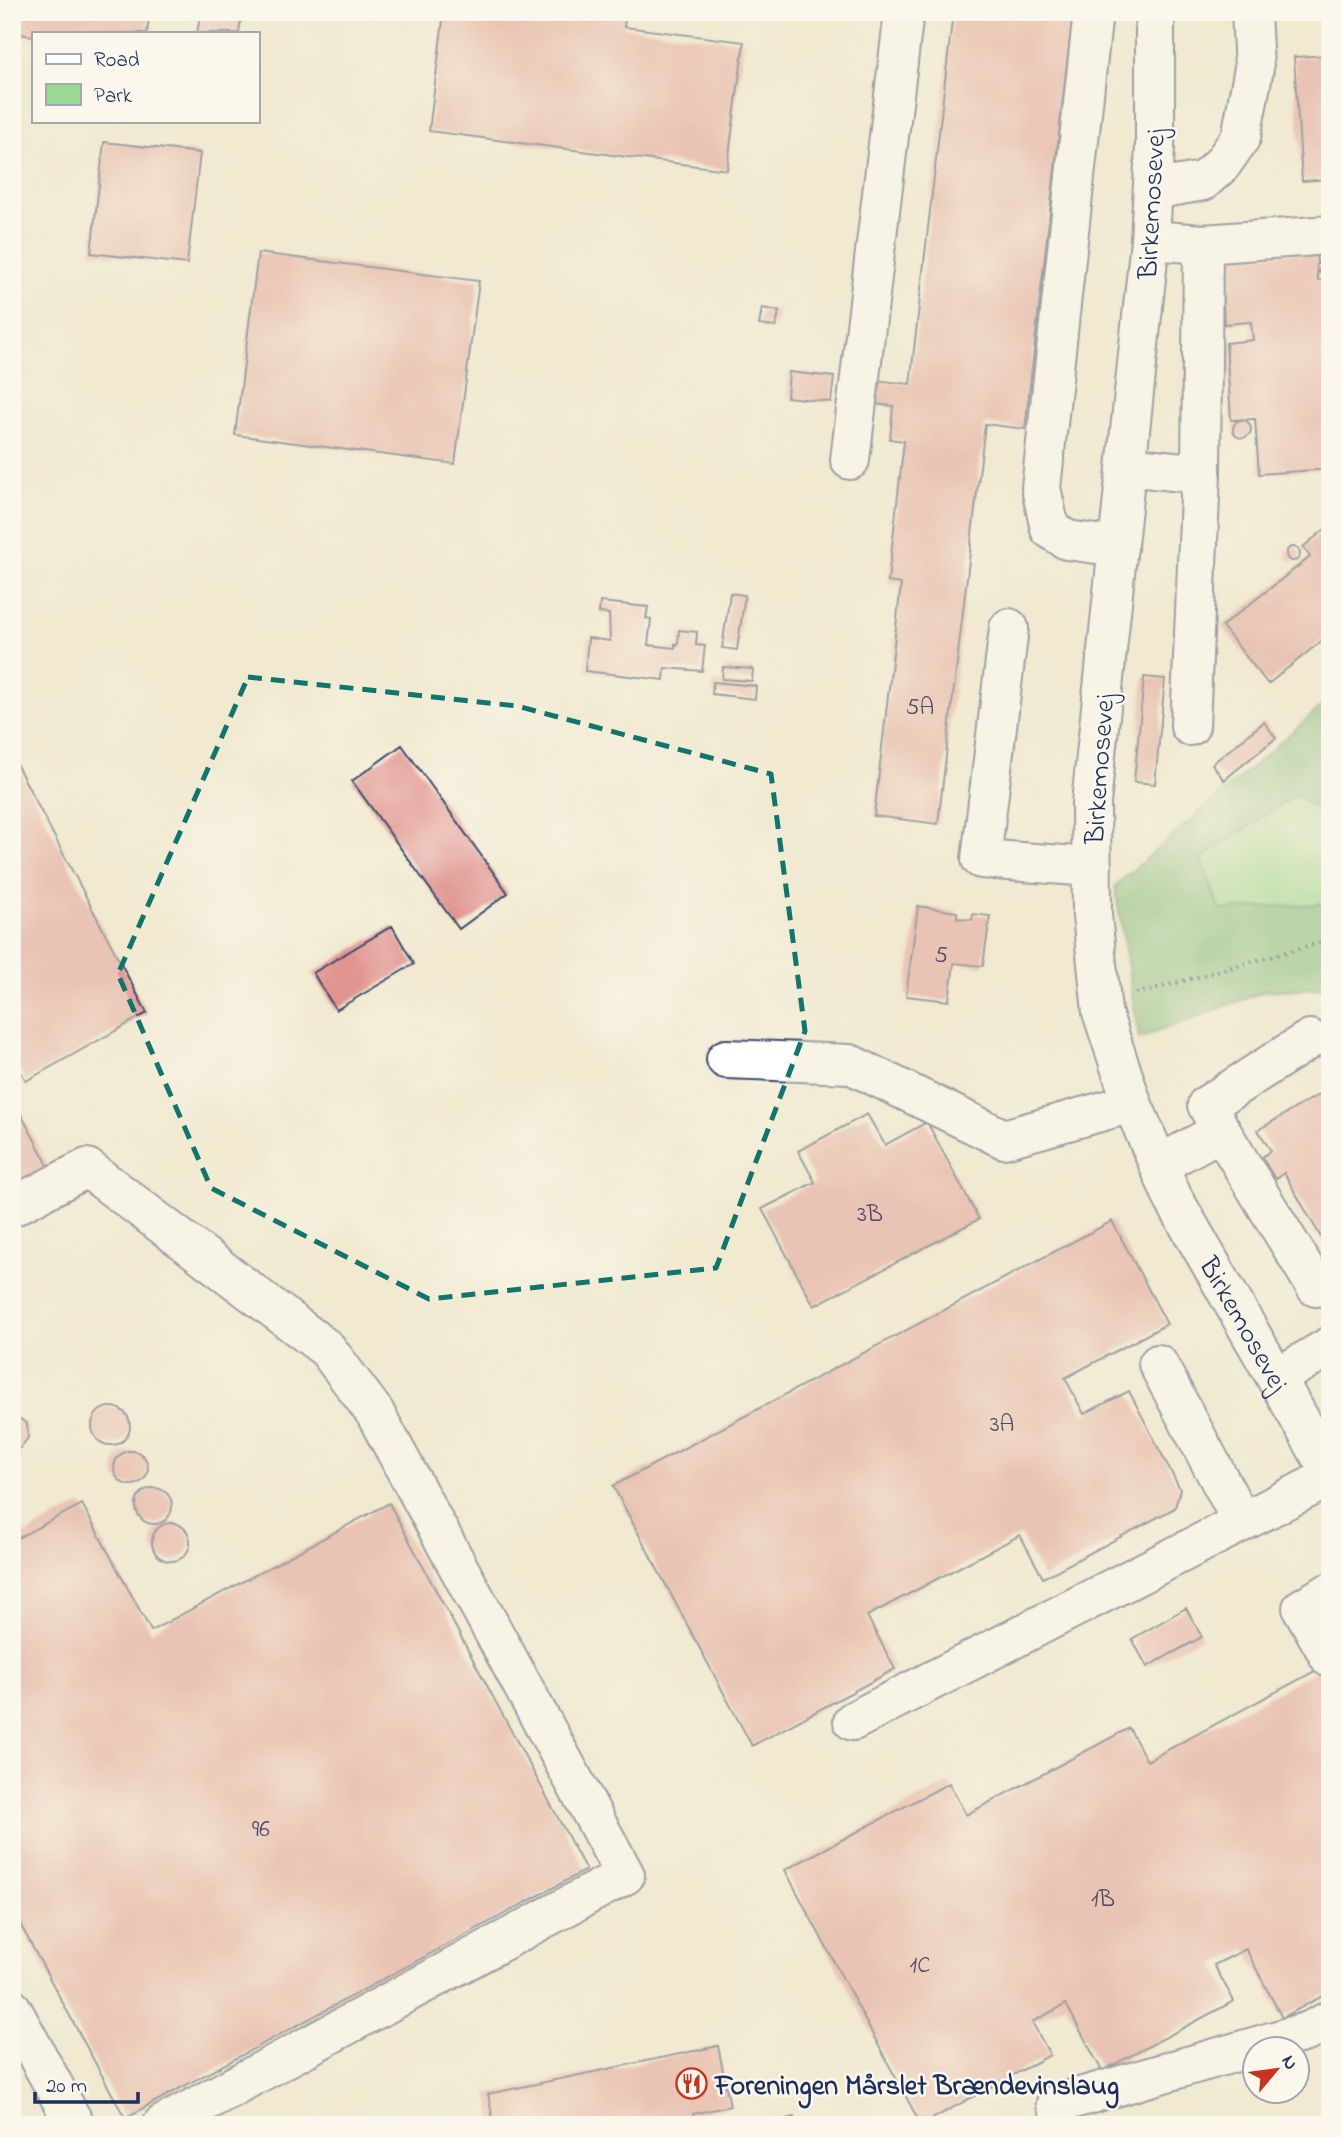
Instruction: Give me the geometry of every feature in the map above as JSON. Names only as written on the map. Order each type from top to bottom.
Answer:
[{"type":"street","points":[[850,460],[904,12]]},
{"type":"street","points":[[1093,12],[1041,488],[1050,530],[1067,540],[1118,547]]},
{"type":"street","name":"Birkemosevej","points":[[1155,12],[1150,240],[1091,803],[1092,915],[1102,1012],[1132,1103],[1173,1198],[1276,1378],[1320,1432],[1330,1475]]},
{"type":"street","points":[[1153,190],[1203,181],[1222,164],[1241,136],[1254,68],[1251,12]]},
{"type":"street","points":[[1150,240],[1203,244],[1330,235]]},
{"type":"street","points":[[1191,726],[1201,474],[1203,244]]},
{"type":"street","points":[[1127,466],[1201,474]]},
{"type":"street","points":[[1009,628],[981,859],[1092,867]]},
{"type":"street","points":[[1310,1039],[1207,1105],[1316,1287]]},
{"type":"street","points":[[726,1059],[850,1065],[1004,1139],[1132,1103]]},
{"type":"street","points":[[1159,1165],[1221,1131]]},
{"type":"street","points":[[12,1207],[87,1168],[327,1349],[375,1413],[625,1875],[162,2125]]},
{"type":"street","points":[[1276,1378],[1330,1346]]},
{"type":"street","points":[[1158,1364],[1242,1522]]},
{"type":"street","points":[[853,1721],[1330,1475]]},
{"type":"street","points":[[1330,1592],[1303,1608],[1330,1658]]},
{"type":"street","points":[[12,2009],[75,2125]]},
{"type":"street","points":[[1056,2104],[1309,2032],[1330,2020]]},
{"type":"path","points":[[1101,1003],[1330,940]]},
{"type":"highlighted area","points":[[248,677],[517,706],[771,774],[805,1031],[716,1268],[429,1299],[211,1188],[118,974]]},
{"type":"green space","points":[[1330,699],[1330,817],[1295,795],[1201,859],[1220,910],[1330,903],[1330,987],[1265,991],[1139,1039],[1115,886]]},
{"type":"green space","points":[[1295,795],[1330,817],[1330,903],[1220,911],[1201,858]]},
{"type":"building","points":[[12,12],[150,12],[147,32],[32,32],[32,36],[12,33]]},
{"type":"building","points":[[201,12],[242,12],[239,32],[197,32]]},
{"type":"building","points":[[444,12],[506,12],[547,17],[548,12],[626,12],[624,27],[744,42],[727,170],[429,131]]},
{"type":"building","points":[[953,12],[1073,12],[1025,429],[985,424],[938,824],[874,816],[901,584],[888,582],[904,441],[890,439],[893,406],[872,404],[874,380],[910,384]]},
{"type":"building","points":[[1330,55],[1330,179],[1302,181],[1294,57]]},
{"type":"building","points":[[104,142],[200,153],[187,264],[91,253]]},
{"type":"building","points":[[1316,251],[1317,265],[1320,260],[1330,259],[1330,273],[1320,273],[1317,269],[1318,280],[1330,279],[1330,469],[1259,474],[1255,419],[1231,420],[1226,343],[1253,340],[1251,322],[1224,324],[1220,258]]},
{"type":"building","points":[[258,253],[479,281],[455,464],[235,435]]},
{"type":"building","points":[[762,308],[779,311],[776,327],[759,325]]},
{"type":"building","points":[[789,372],[834,377],[831,402],[787,397]]},
{"type":"building","points":[[1242,420],[1248,423],[1251,429],[1248,435],[1242,438],[1236,435],[1233,429],[1236,423]]},
{"type":"building","points":[[1330,525],[1330,634],[1268,684],[1222,626],[1310,557],[1303,547]]},
{"type":"building","points":[[1290,547],[1296,547],[1300,554],[1296,561],[1290,561],[1286,557],[1286,551]]},
{"type":"building","points":[[730,593],[745,595],[737,650],[722,648]]},
{"type":"building","points":[[600,602],[648,607],[646,618],[651,619],[648,645],[675,648],[675,644],[678,645],[679,630],[697,632],[696,645],[705,646],[702,671],[665,668],[664,680],[585,671],[588,638],[610,641],[609,614],[599,613]]},
{"type":"building","points":[[723,667],[753,669],[752,681],[722,679]]},
{"type":"building","points":[[1144,677],[1165,679],[1155,784],[1134,782]]},
{"type":"building","points":[[713,682],[756,686],[755,699],[712,694]]},
{"type":"building","points":[[1264,722],[1276,738],[1224,780],[1212,764]]},
{"type":"building","points":[[402,745],[508,893],[459,929],[352,781]]},
{"type":"building","points":[[12,756],[147,1013],[26,1081],[12,1056]]},
{"type":"building","points":[[918,906],[957,912],[957,918],[972,920],[973,914],[990,916],[983,966],[954,963],[949,1001],[906,996]]},
{"type":"building","points":[[392,926],[414,964],[336,1010],[313,973]]},
{"type":"building","points":[[1330,1088],[1330,1253],[1284,1173],[1275,1179],[1262,1157],[1271,1151],[1258,1130]]},
{"type":"building","points":[[12,1097],[49,1167],[12,1187]]},
{"type":"building","points":[[867,1114],[885,1145],[927,1122],[979,1219],[814,1306],[762,1209],[815,1182],[798,1151]]},
{"type":"building","points":[[1112,1221],[1167,1324],[1065,1378],[1084,1414],[1129,1391],[1180,1489],[1175,1508],[1043,1578],[1020,1535],[867,1616],[895,1669],[752,1746],[613,1486]]},
{"type":"building","points":[[111,1407],[125,1412],[130,1426],[125,1440],[111,1445],[97,1440],[92,1426],[97,1412]]},
{"type":"building","points":[[12,1416],[27,1424],[28,1438],[20,1448],[12,1449]]},
{"type":"building","points":[[131,1451],[143,1456],[148,1468],[143,1480],[131,1485],[119,1480],[114,1468],[119,1456]]},
{"type":"building","points":[[154,1488],[167,1493],[172,1506],[167,1519],[154,1524],[141,1519],[136,1506],[141,1493]]},
{"type":"building","points":[[389,1503],[586,1870],[125,2118],[12,1909],[12,1541],[82,1504],[151,1631]]},
{"type":"building","points":[[171,1523],[184,1529],[190,1542],[184,1555],[171,1561],[158,1555],[152,1542],[158,1529]]},
{"type":"building","points":[[1186,1608],[1202,1637],[1147,1667],[1132,1639]]},
{"type":"building","points":[[1324,1666],[1330,1676],[1330,1992],[1282,2018],[1246,1949],[1214,1965],[1234,2001],[1102,2071],[1066,2004],[1032,2022],[1050,2055],[921,2125],[785,1870],[949,1783],[966,1815],[1129,1728],[1147,1761]]},
{"type":"building","points":[[718,2046],[730,2106],[693,2114],[695,2125],[673,2125],[672,2118],[640,2125],[494,2125],[488,2094]]},
{"type":"building","points":[[795,2117],[796,2125],[763,2125],[763,2124]]},
{"type":"place","name":"Foreningen Mårslet Brændevinslaug","points":[[692,2084]]}]
